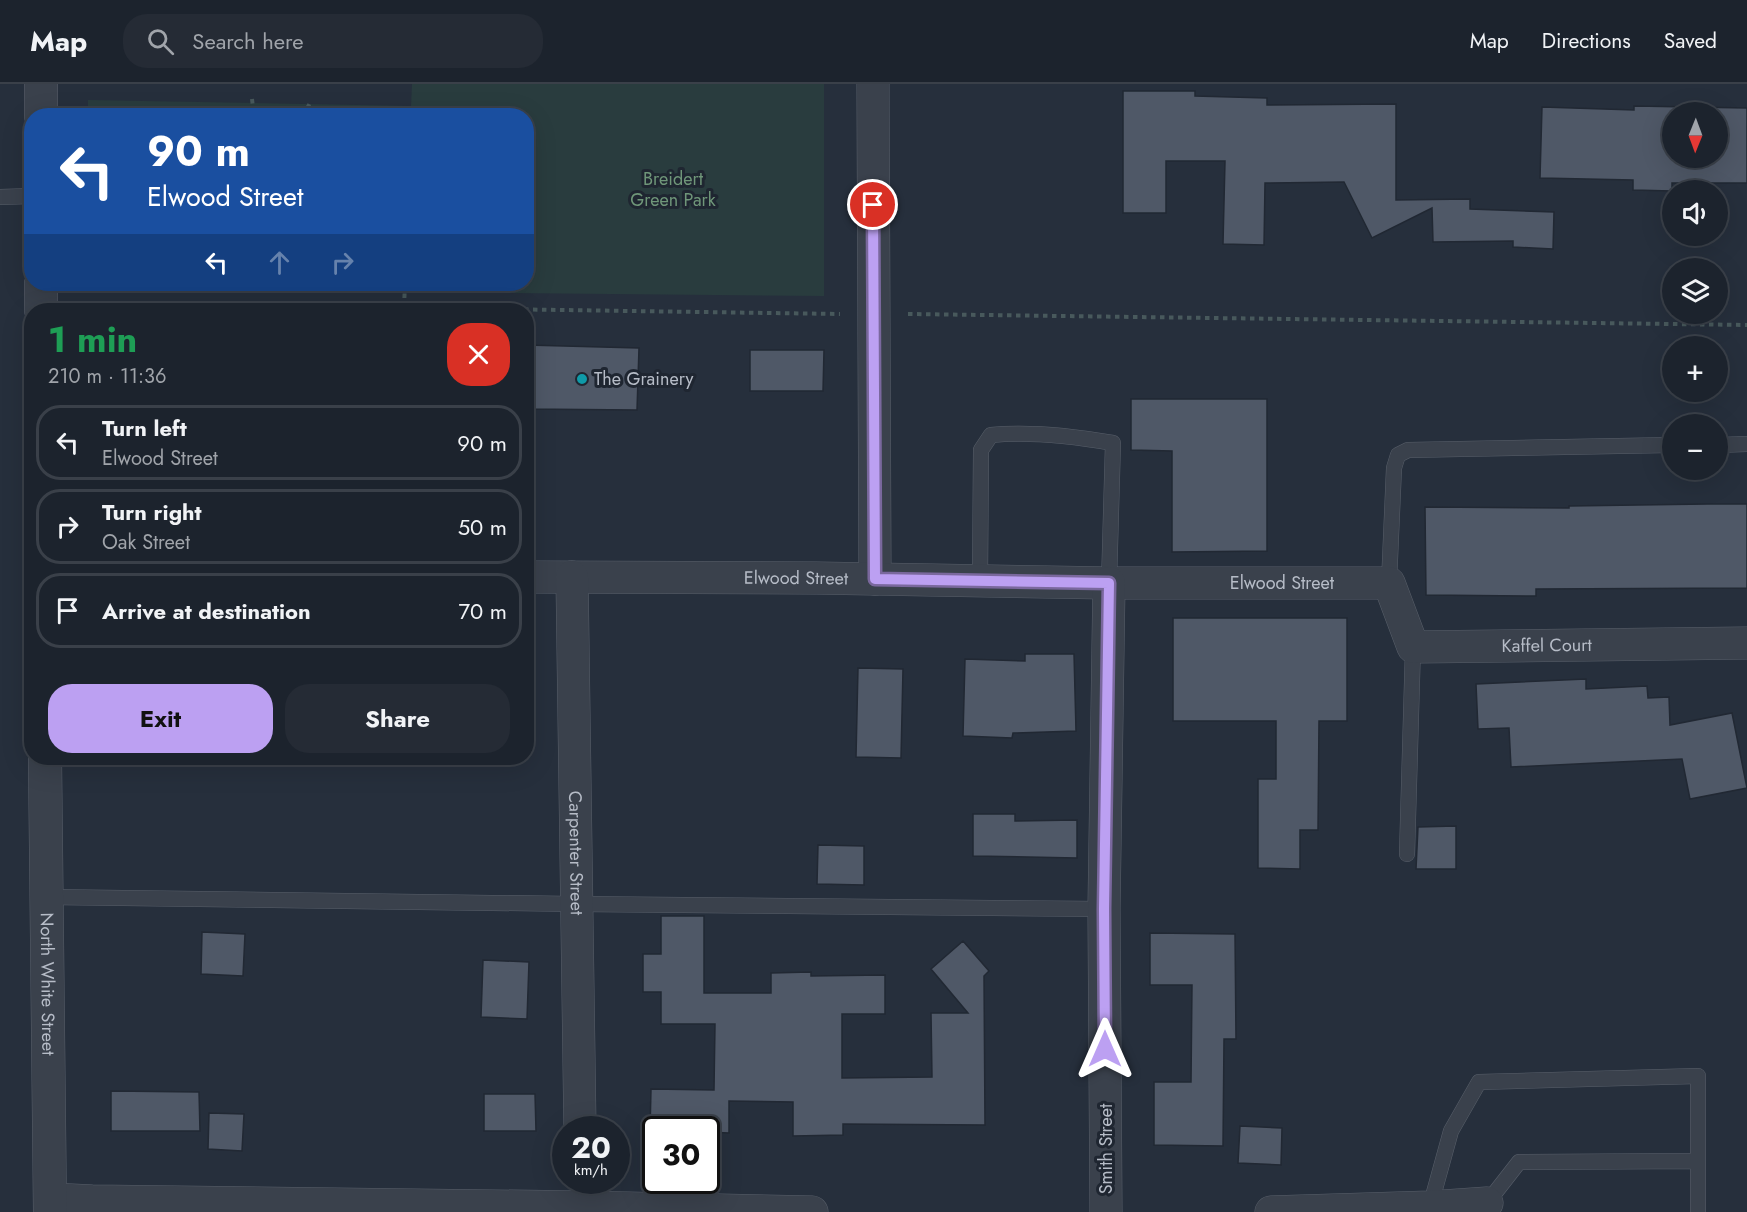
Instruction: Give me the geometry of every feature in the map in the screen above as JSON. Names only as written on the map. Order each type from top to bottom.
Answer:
[{"type":"street","points":[[41,84],[41,108]]},
{"type":"street","points":[[873,84],[875,579]]},
{"type":"street","name":"Elwood Street","points":[[534,577],[1109,583],[1389,583]]},
{"type":"street","name":"Carpenter Street","points":[[572,577],[580,1116]]},
{"type":"street","name":"Smith Street","points":[[1106,1212],[1104,909],[1109,583]]},
{"type":"street","points":[[1389,583],[1413,647]]},
{"type":"street","name":"Kaffel Court","points":[[1413,647],[1747,643]]},
{"type":"street","name":"North White Street","points":[[45,765],[50,1205]]},
{"type":"street","points":[[50,1205],[92,1201],[581,1194],[812,1212]]},
{"type":"street","points":[[1271,1212],[1430,1207],[1492,1208]]},
{"type":"lane","points":[[0,197],[24,196]]},
{"type":"lane","points":[[980,581],[981,450],[991,435],[1013,433],[1074,436],[1113,443],[1109,583]]},
{"type":"lane","points":[[1728,445],[1747,444]]},
{"type":"lane","points":[[1389,583],[1394,468],[1398,455],[1408,450],[1662,445]]},
{"type":"lane","points":[[1407,854],[1413,647]]},
{"type":"lane","points":[[47,897],[1104,909]]},
{"type":"lane","points":[[1430,1207],[1451,1131],[1479,1082],[1698,1076],[1698,1212]]},
{"type":"lane","points":[[1492,1208],[1519,1162],[1698,1161]]},
{"type":"path","points":[[252,99],[254,108]]},
{"type":"path","points":[[307,108],[311,101]]},
{"type":"path","points":[[534,309],[1747,325]]},
{"type":"green space","name":"Breidert Green Park","points":[[412,84],[824,84],[824,296],[298,291],[534,291],[534,108],[88,108],[88,100],[411,106]]},
{"type":"building","points":[[1123,91],[1195,91],[1195,96],[1267,98],[1267,105],[1396,104],[1396,200],[1470,199],[1470,209],[1554,212],[1553,249],[1513,247],[1513,241],[1433,242],[1432,208],[1372,238],[1344,182],[1265,183],[1264,245],[1223,244],[1225,161],[1166,161],[1166,213],[1123,213]]},
{"type":"building","points":[[1634,106],[1662,106],[1662,168],[1728,168],[1728,108],[1747,108],[1747,183],[1728,183],[1728,180],[1662,180],[1662,191],[1633,190],[1633,180],[1540,178],[1542,107],[1634,110]]},
{"type":"building","name":"The Grainery","points":[[534,345],[639,348],[637,410],[534,409]]},
{"type":"building","points":[[750,350],[824,350],[823,391],[750,391]]},
{"type":"building","points":[[1131,399],[1267,399],[1267,551],[1172,552],[1172,451],[1131,450]]},
{"type":"building","points":[[1747,504],[1747,588],[1536,589],[1536,596],[1426,595],[1425,507],[1569,508],[1569,506]]},
{"type":"building","points":[[1173,618],[1347,618],[1347,721],[1319,721],[1318,830],[1300,830],[1300,869],[1258,868],[1258,779],[1276,779],[1276,721],[1173,721]]},
{"type":"building","points":[[1025,654],[1074,654],[1076,731],[1013,733],[1012,738],[963,736],[965,659],[1025,661]]},
{"type":"building","points":[[858,668],[903,669],[901,758],[856,757]]},
{"type":"building","points":[[1586,679],[1586,689],[1647,686],[1648,698],[1669,697],[1670,725],[1732,713],[1747,788],[1690,799],[1682,759],[1511,767],[1509,728],[1478,729],[1476,684]]},
{"type":"building","points":[[973,814],[1015,814],[1015,821],[1077,820],[1077,858],[973,856]]},
{"type":"building","points":[[1456,826],[1456,869],[1416,869],[1418,827]]},
{"type":"building","points":[[818,845],[864,846],[864,885],[817,884]]},
{"type":"building","points":[[661,916],[704,916],[704,993],[771,993],[771,973],[811,972],[811,976],[885,975],[885,1014],[842,1014],[842,1078],[932,1077],[931,1013],[968,1013],[931,969],[963,941],[989,971],[984,976],[985,1125],[843,1124],[843,1135],[793,1136],[793,1102],[729,1101],[729,1133],[720,1133],[720,1116],[650,1116],[651,1089],[714,1090],[715,1024],[661,1024],[661,992],[643,992],[643,954],[661,954]]},
{"type":"building","points":[[202,932],[245,934],[243,976],[201,974]]},
{"type":"building","points":[[1150,933],[1235,934],[1236,1039],[1224,1039],[1223,1146],[1154,1145],[1154,1082],[1191,1082],[1192,985],[1150,985]]},
{"type":"building","points":[[483,960],[529,962],[527,1019],[481,1017]]},
{"type":"building","points":[[111,1091],[199,1092],[200,1131],[111,1131]]},
{"type":"building","points":[[484,1094],[535,1094],[536,1131],[484,1131]]},
{"type":"building","points":[[209,1113],[244,1114],[242,1151],[208,1149]]},
{"type":"building","points":[[1240,1126],[1282,1128],[1281,1165],[1238,1163]]},
{"type":"place","name":"The Grainery","points":[[582,379]]},
{"type":"route","points":[[873,205],[875,579],[1109,583],[1104,909],[1105,1049]]}]
